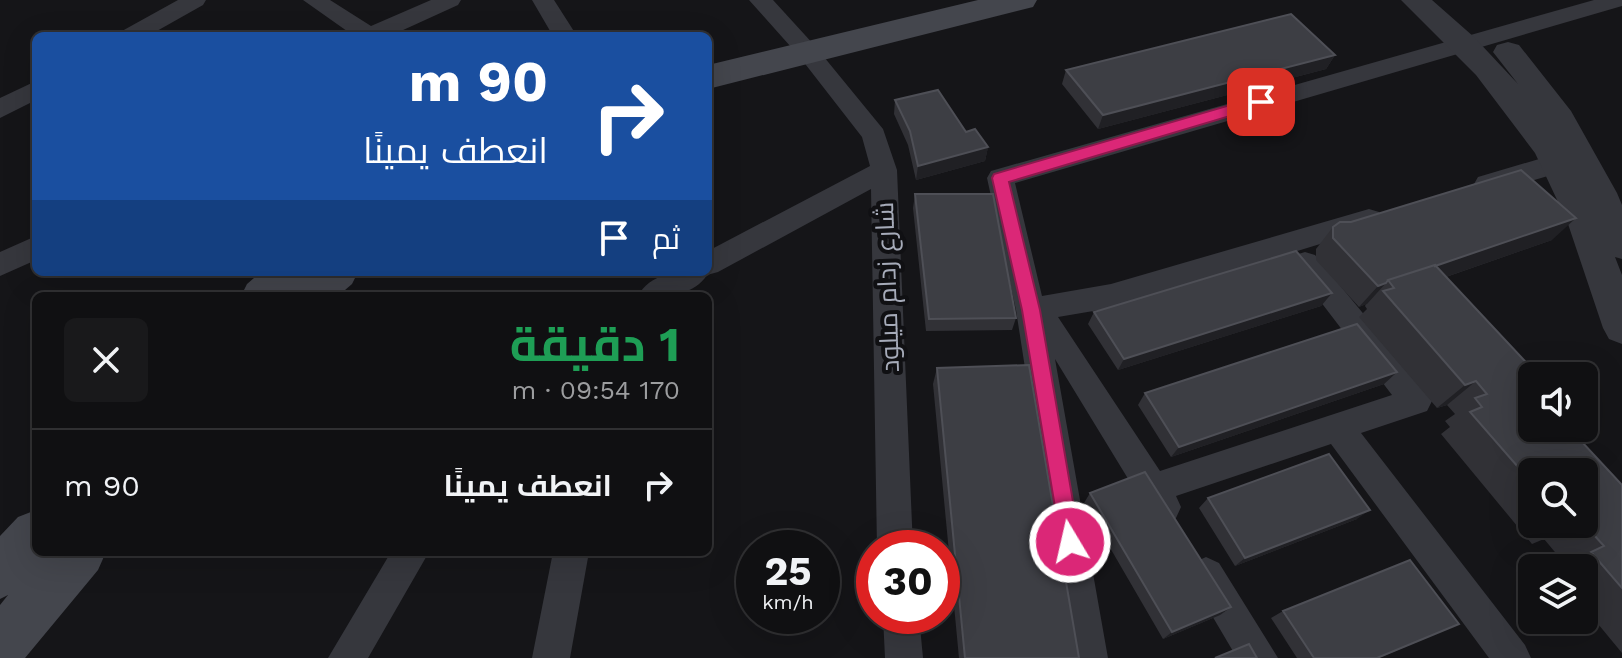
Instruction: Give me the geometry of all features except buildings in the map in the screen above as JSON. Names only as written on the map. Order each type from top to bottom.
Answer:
[{"type":"main road","points":[[712,75],[798,42],[927,0]]},
{"type":"main road","points":[[712,51],[798,42],[1021,0]]},
{"type":"main road","points":[[267,292],[286,276]]},
{"type":"main road","points":[[314,292],[332,276]]},
{"type":"main road","points":[[0,573],[32,538]]},
{"type":"main road","points":[[0,646],[77,556]]},
{"type":"street","points":[[137,32],[195,0]]},
{"type":"street","points":[[314,0],[364,32]]},
{"type":"street","points":[[379,32],[450,0]]},
{"type":"street","points":[[543,0],[563,32]]},
{"type":"street","name":"شارع زدام ميلود","points":[[760,0],[874,135],[884,170],[894,530]]},
{"type":"street","points":[[1415,0],[1521,65],[1560,119],[1596,181],[1622,245]]},
{"type":"street","points":[[1448,0],[1478,38],[1578,205],[1622,328]]},
{"type":"street","points":[[1089,658],[1031,310],[1000,178],[1478,38],[1619,0]]},
{"type":"street","points":[[0,109],[32,91]]},
{"type":"street","points":[[1466,190],[1556,164]]},
{"type":"street","points":[[712,262],[884,170]]},
{"type":"street","points":[[1031,310],[1111,296],[1391,212]]},
{"type":"street","points":[[1152,489],[1416,401],[1289,243]]},
{"type":"street","points":[[0,265],[32,249]]},
{"type":"street","points":[[660,292],[687,276]]},
{"type":"street","points":[[1031,310],[1054,332],[1259,658]]},
{"type":"street","points":[[1337,427],[1512,658]]},
{"type":"street","points":[[347,658],[409,556]]},
{"type":"street","points":[[551,658],[570,556]]},
{"type":"street","points":[[902,634],[904,658]]},
{"type":"route","points":[[1070,542],[1031,310],[1000,178],[1261,102]]}]
